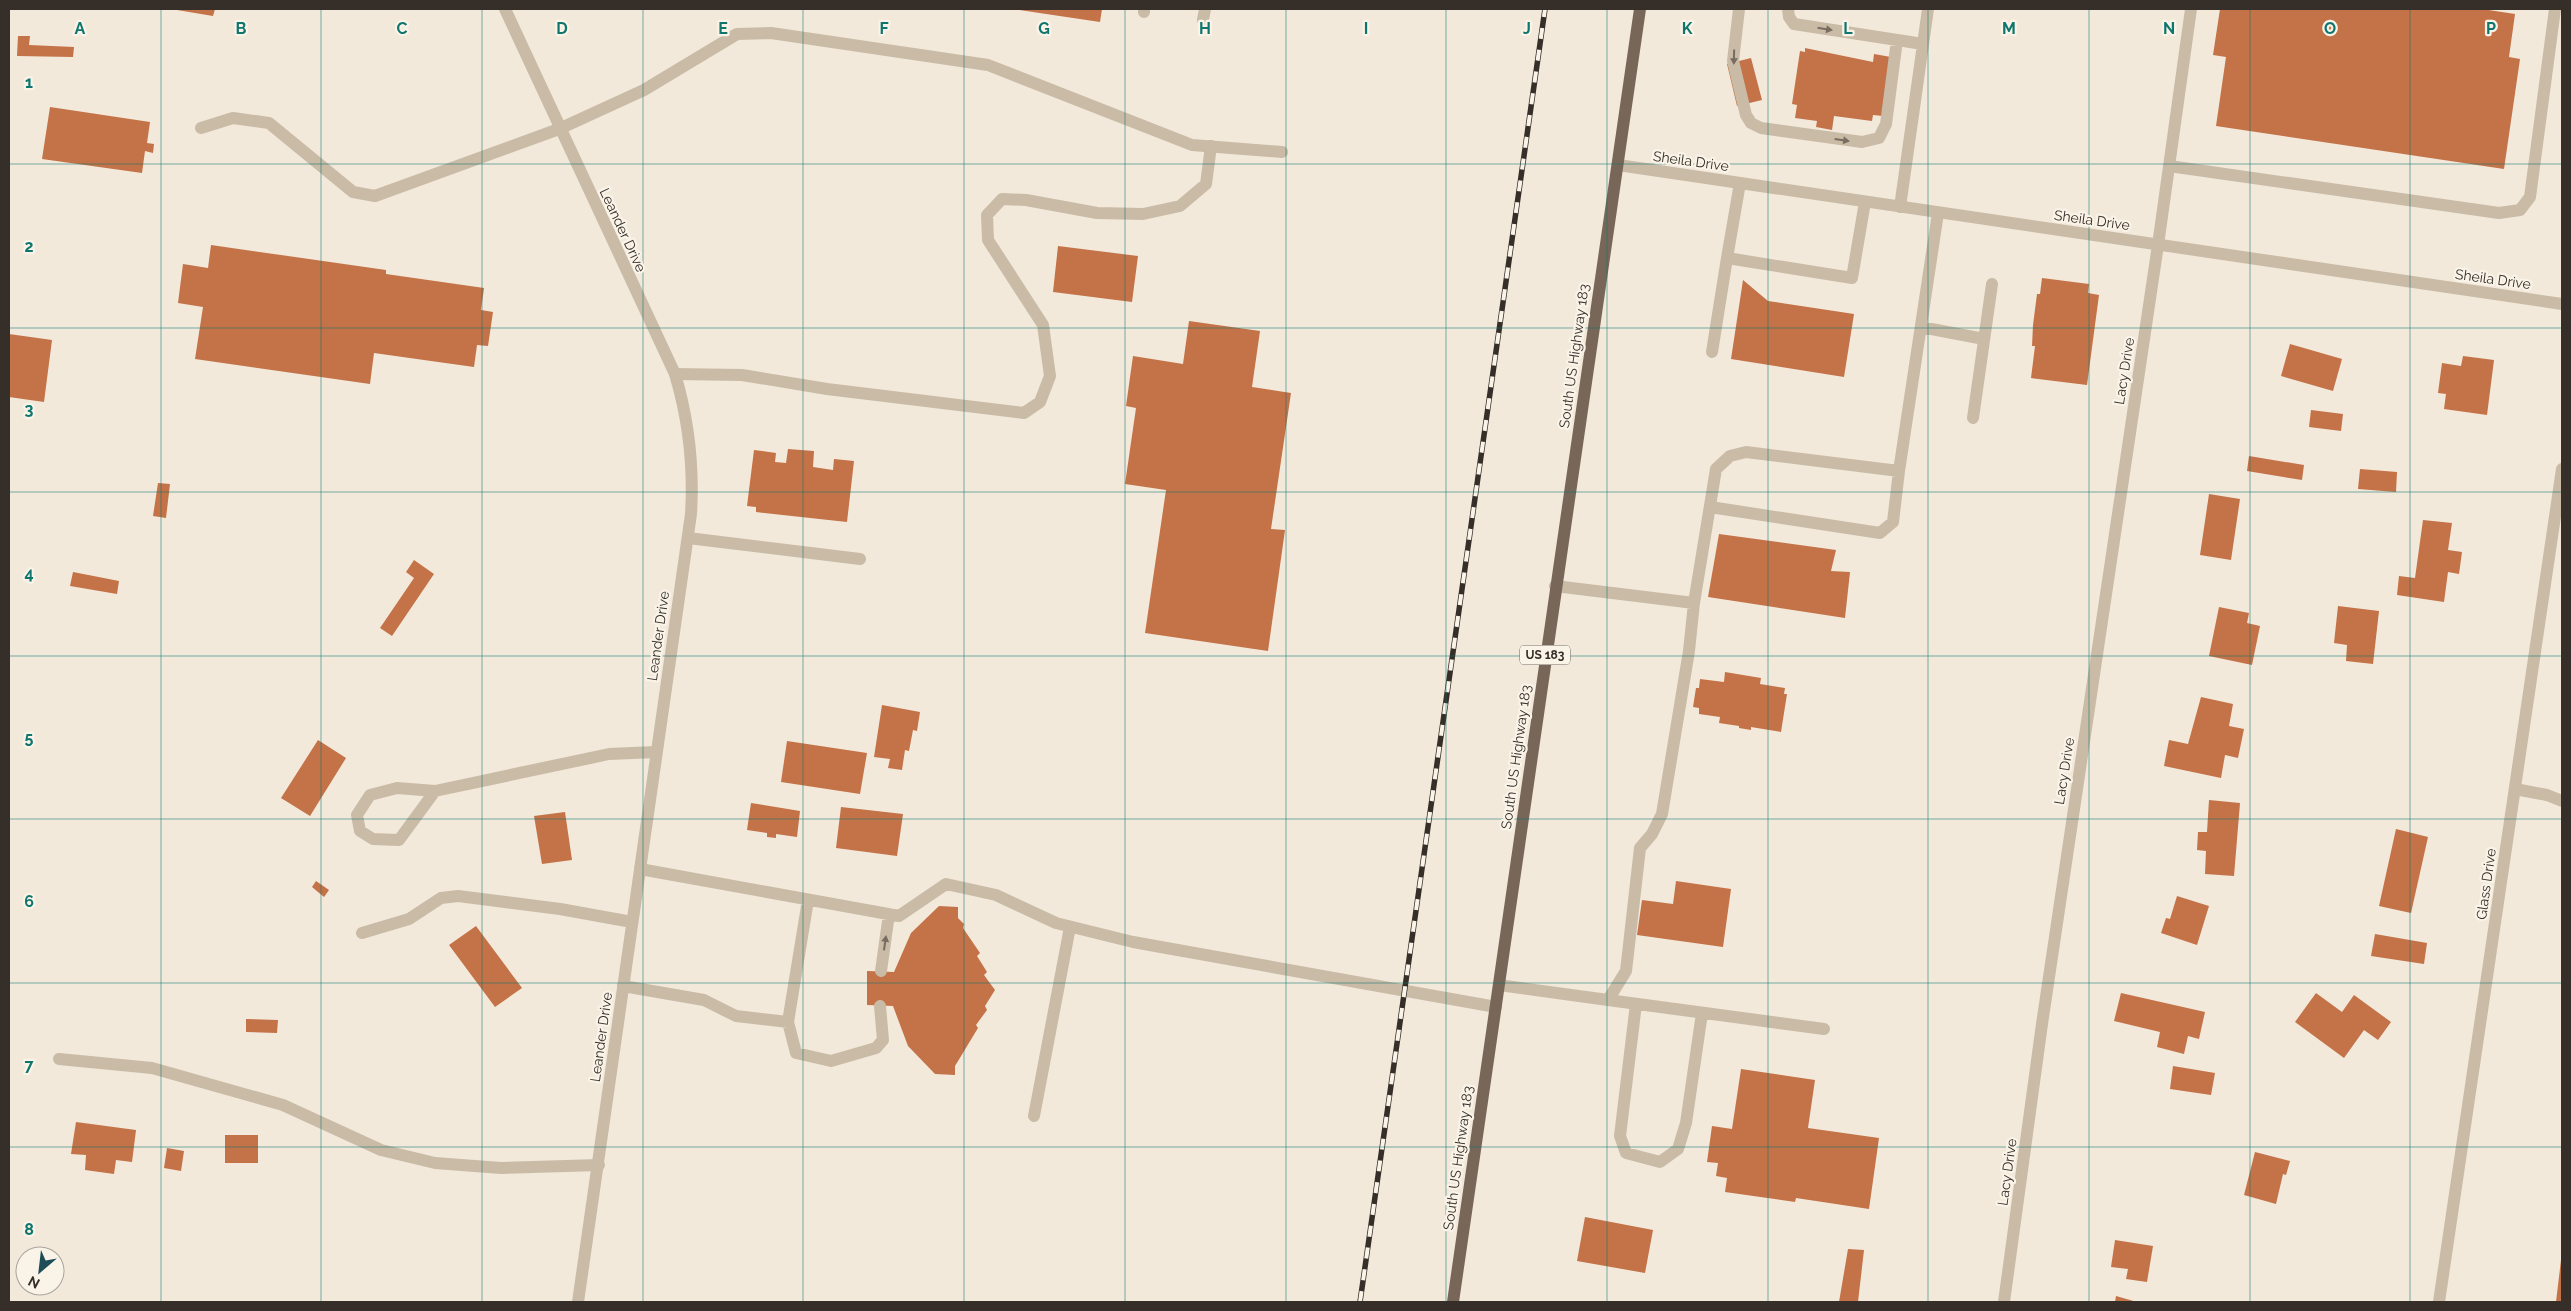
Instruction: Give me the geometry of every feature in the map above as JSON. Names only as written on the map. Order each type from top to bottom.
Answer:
[{"type":"main road","name":"South US Highway 183","points":[[1452,1302],[1640,9]]},
{"type":"street","name":"Leander Drive","points":[[505,9],[675,374],[689,429],[692,458],[693,486],[688,538],[578,1302]]},
{"type":"street","points":[[1739,9],[1733,61],[1746,115],[1750,123],[1761,128],[1862,142],[1879,138],[1886,124],[1897,40]]},
{"type":"street","points":[[1788,9],[1789,18],[1794,24],[1923,44]]},
{"type":"street","points":[[1900,207],[1928,9]]},
{"type":"street","name":"Lacy Drive","points":[[2004,1302],[2042,1024],[2158,245],[2191,9]]},
{"type":"street","points":[[2169,166],[2499,213],[2520,210],[2530,197],[2555,9]]},
{"type":"street","points":[[201,128],[233,118],[269,124],[353,192],[376,196],[560,129],[644,90],[737,34],[771,33],[988,64],[1192,144],[1282,152]]},
{"type":"street","points":[[675,374],[742,376],[827,389],[1024,413],[1040,402],[1050,376],[1043,325],[988,240],[987,216],[1002,199],[1026,200],[1097,213],[1143,214],[1180,206],[1206,184],[1210,146]]},
{"type":"street","name":"Sheila Drive","points":[[1618,165],[2562,304]]},
{"type":"street","points":[[1712,352],[1740,183]]},
{"type":"street","points":[[1727,258],[1852,278],[1865,202]]},
{"type":"street","points":[[1710,506],[1880,533],[1893,522],[1938,212]]},
{"type":"street","points":[[1973,418],[1992,284]]},
{"type":"street","points":[[1921,327],[1984,339]]},
{"type":"street","points":[[1608,1000],[1626,970],[1640,848],[1652,834],[1662,814],[1716,469],[1730,456],[1746,452],[1899,472]]},
{"type":"street","name":"Glass Drive","points":[[2439,1302],[2562,469]]},
{"type":"street","points":[[688,538],[860,560]]},
{"type":"street","points":[[1555,586],[1694,603]]},
{"type":"street","points":[[435,791],[399,840],[374,839],[360,831],[357,815],[370,795],[397,788],[435,791],[608,754],[656,752]]},
{"type":"street","points":[[2515,789],[2547,795],[2562,801]]},
{"type":"street","points":[[640,870],[899,916],[946,884],[996,895],[1056,923],[1133,942],[1496,1007]]},
{"type":"street","points":[[362,933],[409,920],[441,898],[458,896],[560,909],[632,922]]},
{"type":"street","points":[[808,900],[788,1022],[796,1053],[831,1061],[876,1048],[883,1040],[880,1006]]},
{"type":"street","points":[[881,972],[889,914]]},
{"type":"street","points":[[1034,1116],[1070,927]]},
{"type":"street","points":[[1499,985],[1824,1029]]},
{"type":"street","points":[[623,986],[704,1000],[736,1016],[788,1022]]},
{"type":"street","points":[[1636,1004],[1620,1136],[1626,1153],[1660,1162],[1678,1149],[1686,1123],[1702,1013]]},
{"type":"street","points":[[59,1059],[152,1068],[283,1105],[381,1150],[435,1163],[500,1168],[599,1165]]},
{"type":"building","points":[[171,9],[215,9],[213,16]]},
{"type":"building","points":[[1012,9],[1102,9],[1100,22]]},
{"type":"building","points":[[2220,9],[2482,9],[2515,14],[2509,57],[2520,59],[2504,169],[2216,126],[2226,57],[2213,55]]},
{"type":"building","points":[[18,36],[30,36],[29,45],[74,47],[73,57],[17,56]]},
{"type":"building","points":[[1805,48],[1873,62],[1874,54],[1891,57],[1883,116],[1873,115],[1872,121],[1834,116],[1832,130],[1816,127],[1817,121],[1795,118],[1797,105],[1792,104],[1800,51],[1805,52]]},
{"type":"building","points":[[1751,58],[1762,100],[1737,106],[1727,64]]},
{"type":"building","points":[[50,107],[150,122],[147,143],[154,144],[153,153],[145,151],[142,173],[42,159]]},
{"type":"building","points":[[211,245],[386,270],[386,274],[484,288],[481,310],[493,312],[488,346],[477,345],[474,367],[374,353],[370,384],[195,359],[203,307],[178,303],[183,264],[208,268]]},
{"type":"building","points":[[1058,246],[1138,256],[1132,302],[1053,292]]},
{"type":"building","points":[[2042,278],[2089,284],[2088,293],[2099,295],[2087,385],[2031,378],[2035,346],[2032,346],[2033,325],[2037,294],[2040,294]]},
{"type":"building","points":[[1743,280],[1768,301],[1854,314],[1844,377],[1731,359]]},
{"type":"building","points":[[1189,321],[1260,331],[1252,387],[1291,393],[1271,529],[1285,530],[1268,651],[1145,633],[1166,490],[1125,484],[1136,408],[1126,406],[1133,356],[1183,364]]},
{"type":"building","points":[[9,334],[52,340],[44,402],[9,397]]},
{"type":"building","points":[[2290,344],[2342,359],[2333,391],[2281,376]]},
{"type":"building","points":[[2463,356],[2494,360],[2487,415],[2444,409],[2446,394],[2438,393],[2442,363],[2461,366]]},
{"type":"building","points":[[2311,410],[2343,414],[2341,431],[2309,427]]},
{"type":"building","points":[[788,449],[814,451],[813,467],[833,470],[834,459],[854,461],[847,522],[756,512],[756,507],[747,506],[754,450],[776,453],[775,462],[786,463]]},
{"type":"building","points":[[2249,456],[2304,465],[2302,480],[2247,471]]},
{"type":"building","points":[[2360,469],[2397,472],[2396,492],[2358,489]]},
{"type":"building","points":[[158,483],[170,484],[166,518],[153,516]]},
{"type":"building","points":[[2209,494],[2240,499],[2231,560],[2200,555]]},
{"type":"building","points":[[2423,520],[2452,523],[2448,550],[2462,552],[2459,574],[2448,572],[2444,602],[2397,595],[2399,576],[2415,578]]},
{"type":"building","points":[[1719,534],[1836,550],[1831,571],[1850,572],[1845,618],[1708,597]]},
{"type":"building","points":[[414,560],[434,574],[392,636],[380,628],[414,578],[406,572]]},
{"type":"building","points":[[73,572],[119,581],[117,594],[70,586]]},
{"type":"building","points":[[2338,606],[2379,611],[2373,664],[2346,661],[2347,645],[2334,643]]},
{"type":"building","points":[[2219,607],[2249,613],[2247,623],[2260,626],[2252,665],[2209,656]]},
{"type":"building","points":[[1725,672],[1761,678],[1760,684],[1785,688],[1784,694],[1787,694],[1781,732],[1751,727],[1751,730],[1739,728],[1739,726],[1719,723],[1720,717],[1699,714],[1699,708],[1693,707],[1696,688],[1699,688],[1700,679],[1724,682]]},
{"type":"building","points":[[2201,697],[2233,704],[2229,726],[2244,729],[2238,758],[2225,755],[2221,778],[2164,766],[2169,740],[2188,744]]},
{"type":"building","points":[[882,705],[920,712],[917,731],[913,730],[909,751],[905,750],[902,770],[888,768],[890,759],[874,757]]},
{"type":"building","points":[[318,740],[346,758],[310,816],[281,798]]},
{"type":"building","points":[[787,741],[867,753],[860,794],[781,782]]},
{"type":"building","points":[[2209,800],[2240,803],[2234,876],[2205,874],[2206,851],[2197,850],[2198,832],[2207,832]]},
{"type":"building","points":[[751,803],[800,811],[797,837],[776,834],[776,838],[767,837],[767,833],[747,830]]},
{"type":"building","points":[[841,807],[903,814],[897,856],[836,848]]},
{"type":"building","points":[[565,812],[572,860],[542,864],[534,816]]},
{"type":"building","points":[[2396,829],[2428,837],[2411,913],[2379,906]]},
{"type":"building","points":[[316,881],[329,890],[324,897],[312,887]]},
{"type":"building","points":[[1676,881],[1731,889],[1723,947],[1637,935],[1642,900],[1673,904]]},
{"type":"building","points":[[2177,896],[2209,906],[2197,945],[2161,933],[2166,918],[2170,919]]},
{"type":"building","points":[[939,906],[958,907],[958,918],[964,924],[963,928],[980,953],[977,956],[987,972],[984,975],[995,990],[985,1006],[987,1010],[976,1025],[978,1028],[955,1066],[955,1075],[935,1074],[908,1046],[893,1006],[867,1005],[867,971],[894,972],[911,933]]},
{"type":"building","points":[[476,926],[522,988],[495,1007],[449,945]]},
{"type":"building","points":[[2375,934],[2427,943],[2424,964],[2371,956]]},
{"type":"building","points":[[2121,993],[2205,1012],[2199,1039],[2188,1036],[2184,1054],[2157,1047],[2160,1032],[2114,1021]]},
{"type":"building","points":[[2316,993],[2342,1012],[2354,995],[2391,1022],[2378,1040],[2364,1030],[2344,1058],[2295,1022]]},
{"type":"building","points":[[246,1019],[278,1020],[277,1033],[246,1032]]},
{"type":"building","points":[[2173,1066],[2215,1073],[2211,1095],[2170,1089]]},
{"type":"building","points":[[1741,1069],[1815,1080],[1808,1128],[1879,1138],[1869,1209],[1796,1198],[1795,1202],[1725,1192],[1727,1178],[1716,1176],[1718,1163],[1707,1162],[1712,1126],[1732,1129]]},
{"type":"building","points":[[76,1122],[136,1130],[132,1162],[116,1160],[114,1174],[85,1170],[86,1155],[71,1154]]},
{"type":"building","points":[[225,1135],[258,1135],[258,1163],[225,1163]]},
{"type":"building","points":[[167,1148],[184,1151],[181,1171],[164,1168]]},
{"type":"building","points":[[2255,1152],[2290,1161],[2286,1175],[2283,1174],[2276,1204],[2244,1195]]},
{"type":"building","points":[[1585,1217],[1653,1230],[1645,1273],[1577,1261]]},
{"type":"building","points":[[2115,1240],[2153,1246],[2147,1282],[2126,1279],[2128,1269],[2111,1267]]},
{"type":"building","points":[[1848,1249],[1864,1250],[1858,1302],[1839,1302]]},
{"type":"building","points":[[2561,1260],[2562,1302],[2556,1302]]},
{"type":"building","points":[[2116,1296],[2137,1302],[2115,1302]]},
{"type":"railway","points":[[1360,1302],[1545,9]]}]
